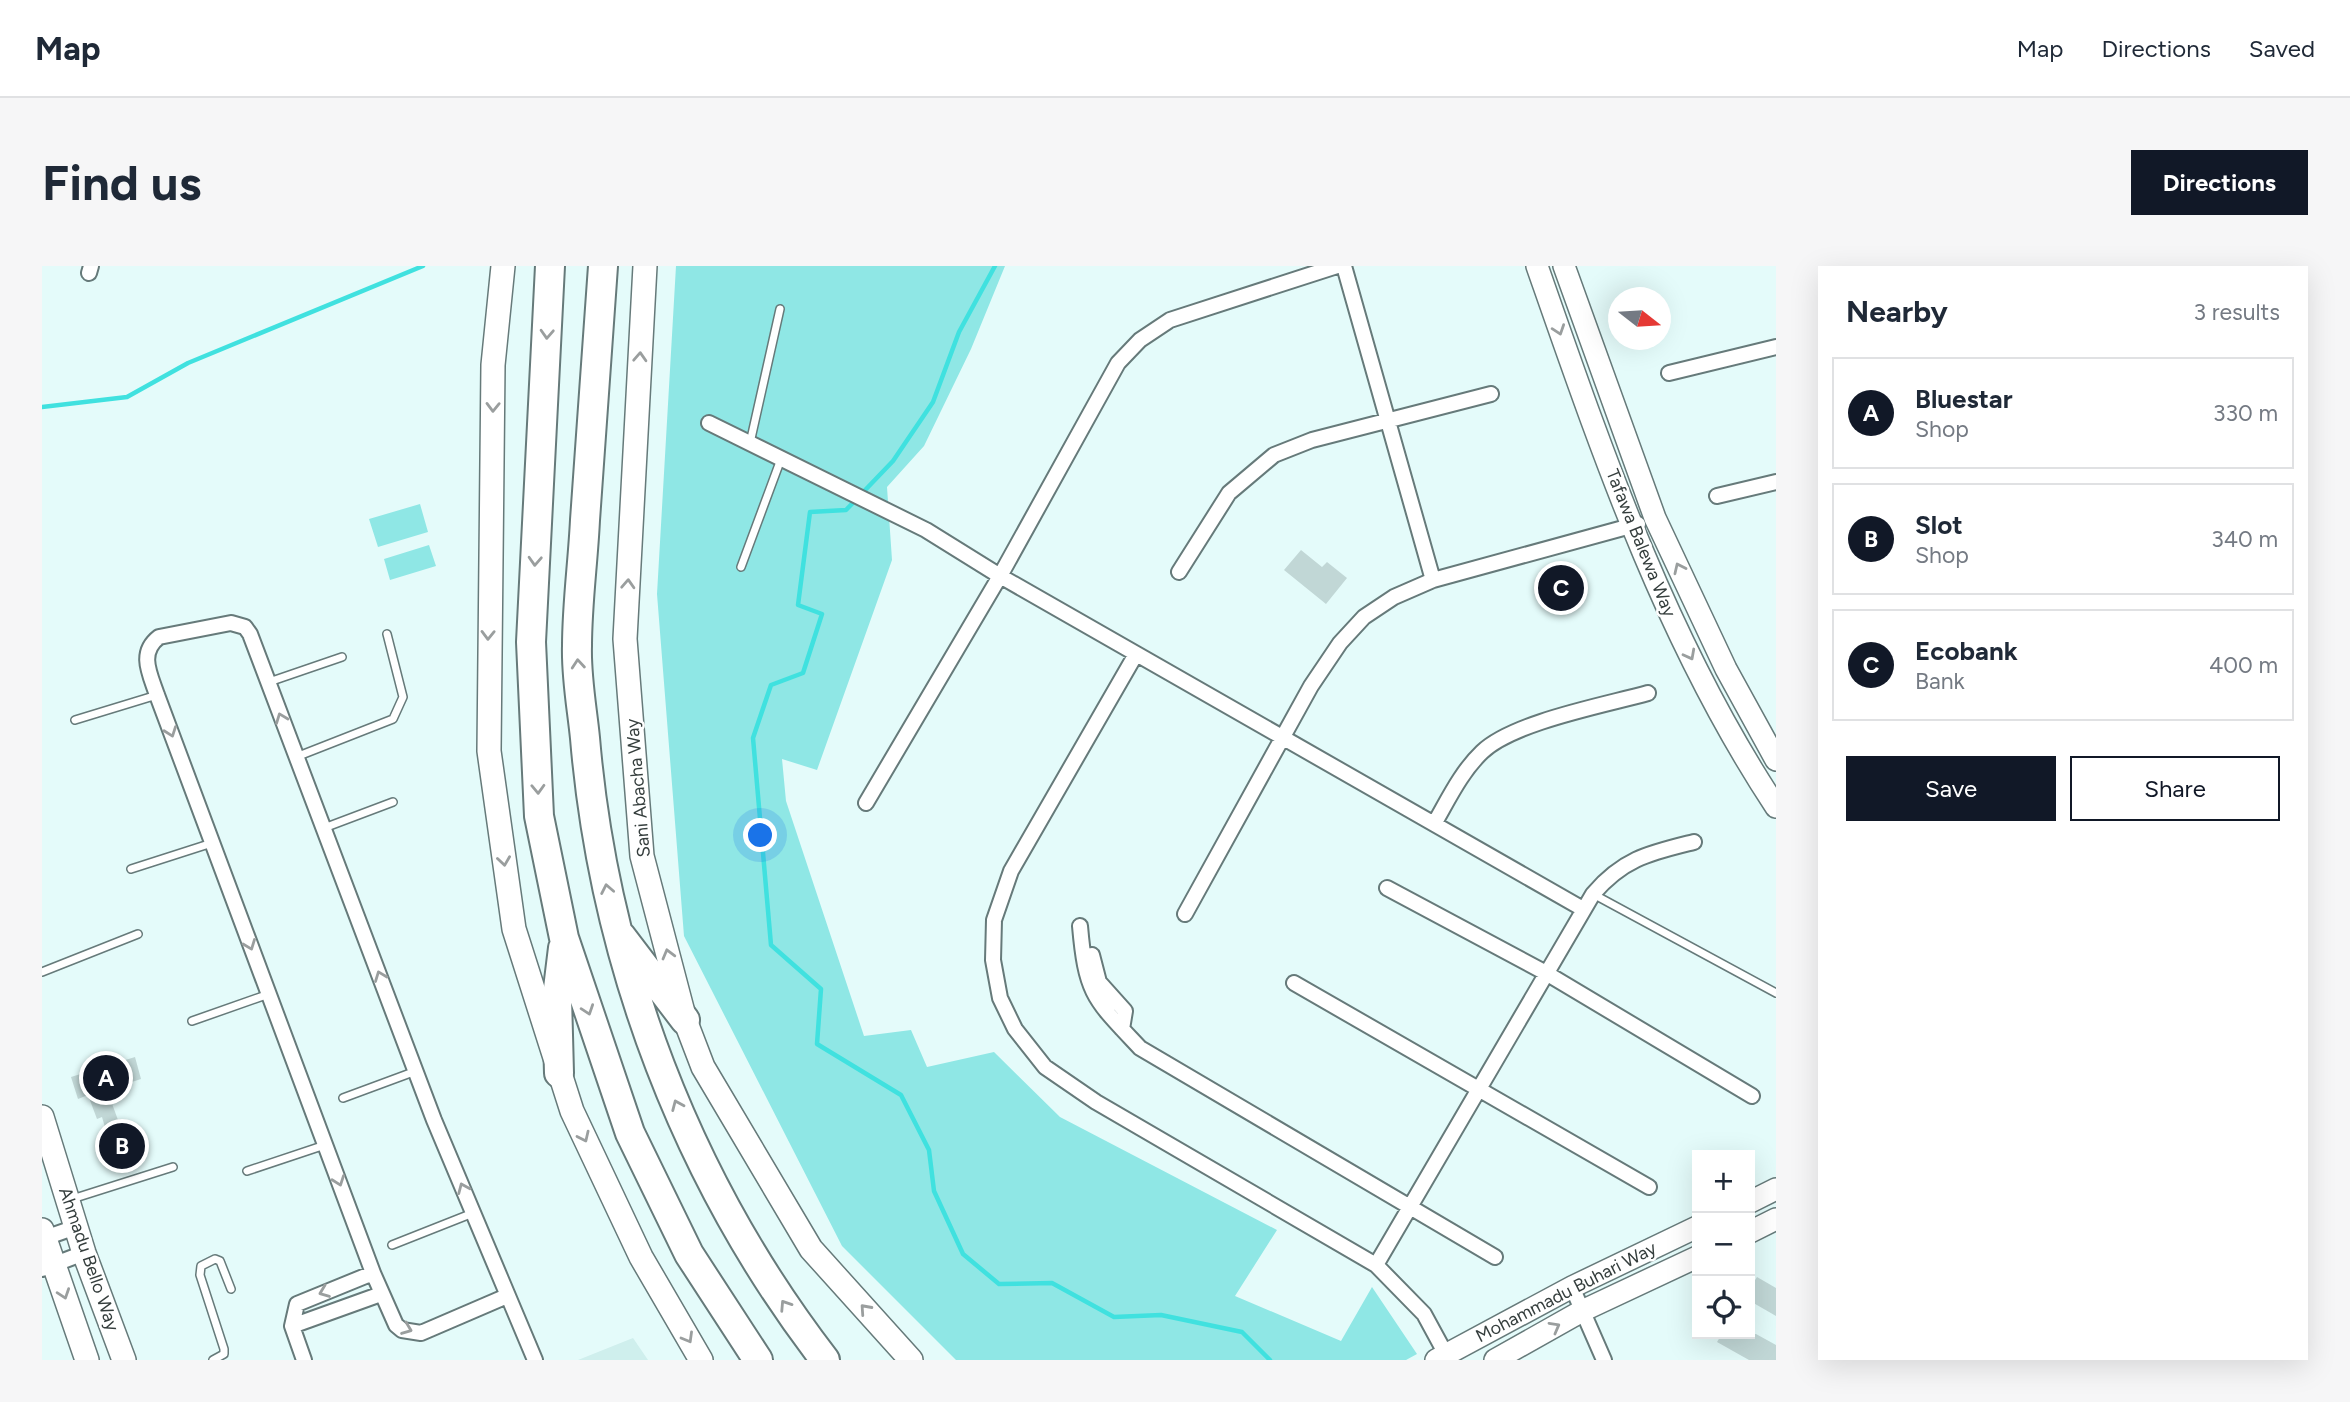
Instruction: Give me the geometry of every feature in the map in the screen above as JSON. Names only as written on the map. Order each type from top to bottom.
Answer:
[{"type":"highway","points":[[550,266],[531,642],[539,816],[564,938],[630,1133],[689,1254],[758,1360]]},
{"type":"highway","points":[[603,266],[577,648],[590,807],[615,928],[639,1012],[678,1108],[736,1230],[797,1324],[825,1360]]},
{"type":"highway","points":[[615,928],[685,1020]]},
{"type":"highway","points":[[559,1073],[557,997],[564,938]]},
{"type":"main road","points":[[503,266],[494,365],[489,751],[514,929],[572,1111],[641,1257],[701,1360]]},
{"type":"main road","name":"Sani Abacha Way","points":[[645,266],[625,639],[642,856],[685,1020],[703,1067],[811,1249],[911,1360]]},
{"type":"main road","name":"Tafawa Balewa Way","points":[[1536,266],[1632,526],[1665,607],[1720,711],[1776,807]]},
{"type":"main road","name":"Tafawa Balewa Way","points":[[1564,266],[1656,518],[1726,668],[1776,760]]},
{"type":"main road","name":"Ahmadu Bello Way","points":[[42,1117],[84,1253],[124,1360]]},
{"type":"main road","points":[[1755,1200],[1776,1189]]},
{"type":"main road","points":[[1755,1230],[1776,1219]]},
{"type":"main road","name":"Mohammadu Buhari Way","points":[[1444,1358],[1572,1287],[1692,1229]]},
{"type":"main road","name":"Ahmadu Bello Way","points":[[43,1236],[48,1267],[87,1360]]},
{"type":"main road","name":"Mohammadu Buhari Way","points":[[1495,1360],[1583,1311],[1692,1259]]},
{"type":"street","points":[[866,803],[1000,576],[1118,363],[1140,340],[1170,320],[1337,266]]},
{"type":"street","points":[[1344,266],[1433,580]]},
{"type":"street","points":[[1669,373],[1776,347]]},
{"type":"street","points":[[1179,572],[1229,493],[1250,472],[1273,455],[1312,440],[1491,394]]},
{"type":"street","points":[[709,423],[926,530],[1000,576],[1583,909]]},
{"type":"street","points":[[1717,496],[1776,482]]},
{"type":"street","points":[[1185,914],[1311,686],[1340,643],[1364,617],[1394,597],[1433,580],[1656,518]]},
{"type":"street","points":[[507,1296],[421,1333],[396,1325],[373,1273],[157,695],[147,665],[150,644],[159,637],[232,623],[245,627],[250,634],[416,1071],[535,1360]]},
{"type":"street","points":[[1136,654],[1011,870],[994,920],[993,960],[1000,998],[1015,1029],[1045,1067],[1096,1102],[1376,1265],[1424,1314],[1444,1358]]},
{"type":"street","points":[[1434,824],[1461,778],[1482,751],[1507,735],[1648,693]]},
{"type":"street","points":[[1376,1265],[1593,894],[1610,874],[1627,863],[1694,842]]},
{"type":"street","points":[[1387,887],[1546,973],[1752,1096]]},
{"type":"street","points":[[1080,926],[1084,965],[1090,988],[1140,1048],[1494,1256]]},
{"type":"street","points":[[1092,955],[1099,982],[1125,1011],[1122,1029]]},
{"type":"street","points":[[1294,983],[1649,1187]]},
{"type":"street","points":[[43,1236],[76,1227]]},
{"type":"street","points":[[48,1267],[84,1253]]},
{"type":"street","points":[[304,1360],[292,1326],[294,1311],[301,1300],[373,1273]]},
{"type":"street","points":[[1572,1287],[1604,1360]]},
{"type":"street","points":[[292,1326],[381,1294]]},
{"type":"lane","points":[[750,443],[780,309]]},
{"type":"lane","points":[[741,567],[781,458]]},
{"type":"lane","points":[[296,757],[393,719],[403,697],[387,634]]},
{"type":"lane","points":[[268,682],[342,657]]},
{"type":"lane","points":[[75,720],[157,695]]},
{"type":"lane","points":[[323,828],[393,802]]},
{"type":"lane","points":[[131,869],[212,843]]},
{"type":"lane","points":[[1593,894],[1776,993]]},
{"type":"lane","points":[[42,972],[138,934]]},
{"type":"lane","points":[[192,1021],[269,994]]},
{"type":"lane","points":[[343,1098],[416,1071]]},
{"type":"lane","points":[[247,1171],[325,1145]]},
{"type":"lane","points":[[68,1200],[173,1167]]},
{"type":"lane","points":[[393,1245],[473,1213]]},
{"type":"lane","points":[[213,1360],[224,1354],[224,1349],[200,1275],[201,1266],[215,1259],[220,1261],[231,1289]]},
{"type":"shaded area","points":[[676,266],[1005,266],[971,349],[924,446],[887,487],[892,560],[817,770],[782,759],[786,801],[864,1036],[911,1030],[927,1067],[994,1052],[1060,1117],[1277,1230],[1235,1296],[1341,1341],[1372,1287],[1417,1354],[1406,1360],[956,1360],[842,1246],[684,936],[657,594]]},
{"type":"shaded area","points":[[420,504],[428,532],[378,547],[369,519]]},
{"type":"shaded area","points":[[429,545],[436,566],[390,580],[384,559]]},
{"type":"shaded area","points":[[633,1338],[648,1360],[578,1360]]},
{"type":"building","points":[[1301,550],[1322,567],[1327,562],[1347,578],[1326,604],[1284,570]]},
{"type":"building","points":[[135,1057],[141,1079],[107,1090],[118,1120],[122,1119],[124,1126],[128,1125],[139,1165],[118,1172],[102,1117],[97,1119],[88,1095],[78,1099],[71,1077]]},
{"type":"building","points":[[1757,1277],[1776,1288],[1776,1316],[1755,1304]]},
{"type":"building","points":[[1756,1334],[1776,1345],[1776,1360],[1749,1360],[1717,1342],[1719,1339],[1755,1339]]},
{"type":"waterway","points":[[42,407],[127,397],[188,363],[423,266]]},
{"type":"waterway","points":[[995,266],[959,332],[933,402],[893,461],[846,510],[810,512],[798,605],[822,614],[803,673],[771,685],[753,738],[771,945],[821,989],[817,1044],[901,1095],[929,1150],[934,1191],[963,1254],[999,1284],[1052,1283],[1114,1317],[1161,1315],[1242,1332],[1270,1360]]},
{"type":"place","name":"Ecobank","points":[[1561,588]]},
{"type":"place","name":"Bluestar","points":[[106,1078]]},
{"type":"place","name":"Slot","points":[[122,1146]]}]
